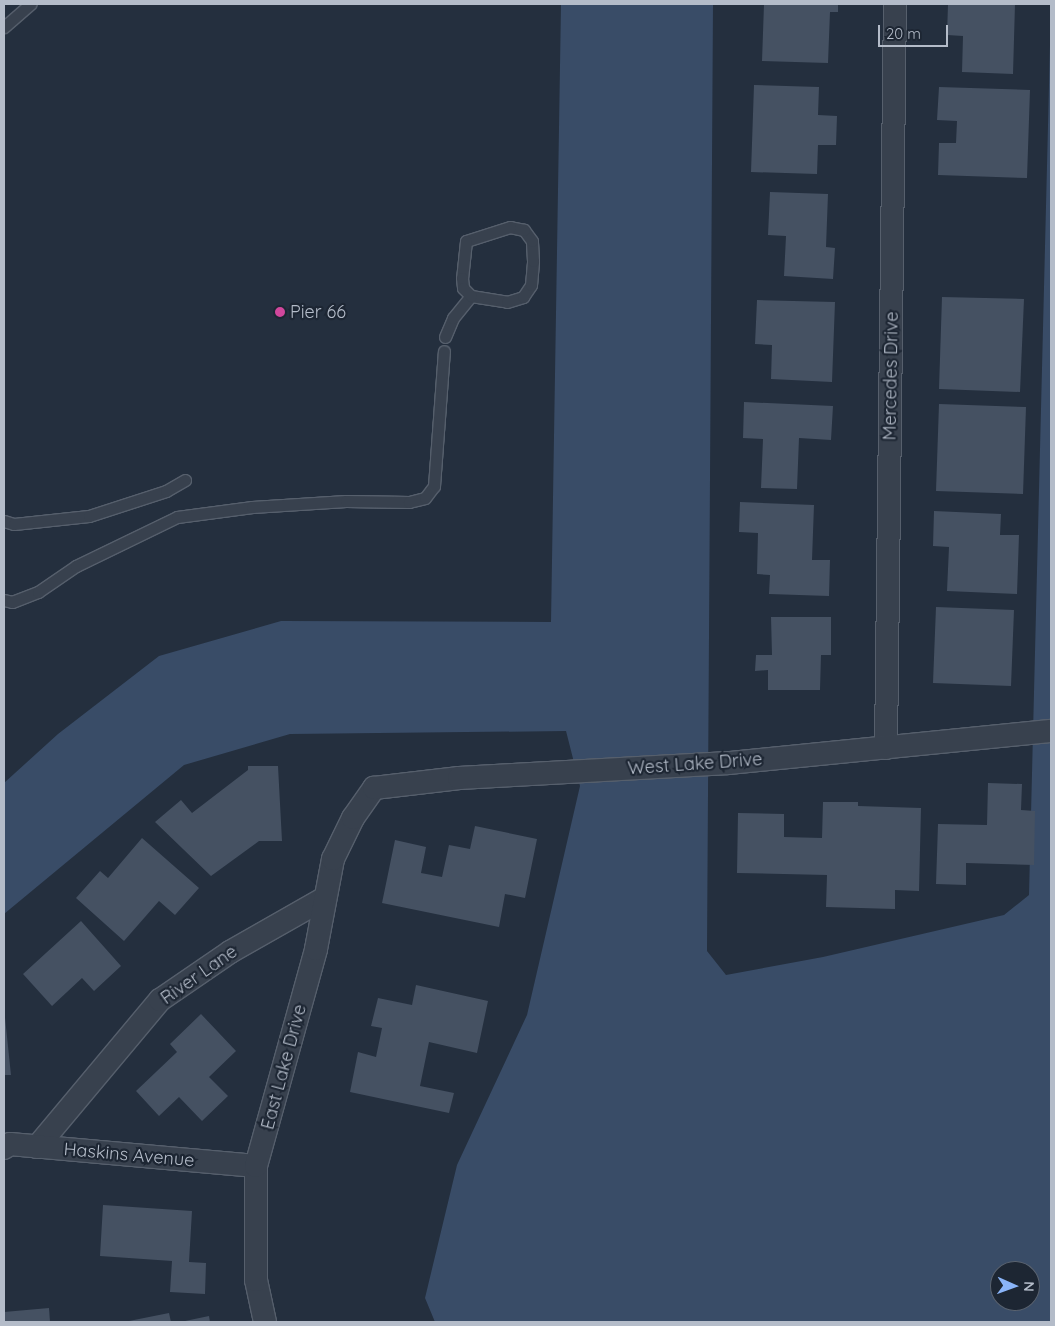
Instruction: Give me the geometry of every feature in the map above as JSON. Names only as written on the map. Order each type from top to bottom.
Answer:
[{"type":"street","name":"Mercedes Drive","points":[[886,748],[895,4]]},
{"type":"street","name":"West Lake Drive","points":[[353,818],[374,788],[407,782],[729,763],[1051,731]]},
{"type":"street","name":"East Lake Drive","points":[[265,1322],[256,1280],[256,1166],[316,949],[333,859],[353,818]]},
{"type":"street","name":"River Lane","points":[[37,1147],[160,1000],[230,952],[325,898]]},
{"type":"street","name":"Haskins Avenue","points":[[6,1145],[256,1166]]},
{"type":"lane","points":[[4,27],[30,4]]},
{"type":"lane","points":[[510,227],[524,230],[532,241],[533,261],[530,285],[523,297],[507,302],[471,296],[463,288],[462,278],[466,240],[510,227]]},
{"type":"lane","points":[[445,337],[453,318],[471,296]]},
{"type":"lane","points":[[4,600],[12,602],[38,592],[76,566],[177,516],[252,507],[346,501],[409,502],[425,498],[434,486],[444,351]]},
{"type":"lane","points":[[4,522],[14,524],[89,516],[166,491],[185,480]]},
{"type":"water","points":[[561,4],[713,4],[707,951],[726,975],[823,957],[1004,915],[1029,895],[1051,4],[1051,1322],[435,1322],[425,1298],[457,1165],[527,1015],[580,786],[566,731],[290,734],[184,765],[4,914],[4,783],[58,734],[159,656],[281,621],[551,622]]},
{"type":"building","points":[[764,4],[838,4],[838,12],[830,12],[828,63],[762,61]]},
{"type":"building","points":[[948,4],[1015,4],[1013,74],[962,72],[963,36],[947,35]]},
{"type":"building","points":[[754,85],[819,87],[818,115],[837,116],[836,145],[818,145],[817,174],[751,172]]},
{"type":"building","points":[[939,87],[1030,90],[1027,178],[938,175],[939,143],[956,143],[957,121],[937,120]]},
{"type":"building","points":[[770,192],[828,194],[826,247],[835,248],[833,279],[784,276],[786,236],[768,235]]},
{"type":"building","points":[[942,297],[1024,299],[1020,392],[939,389]]},
{"type":"building","points":[[757,300],[835,302],[832,382],[771,379],[772,345],[755,344]]},
{"type":"building","points":[[744,402],[833,406],[831,440],[799,438],[797,489],[761,488],[763,439],[743,438]]},
{"type":"building","points":[[939,404],[1026,407],[1023,494],[936,491]]},
{"type":"building","points":[[740,502],[814,505],[812,560],[830,560],[829,596],[769,594],[770,575],[757,574],[758,533],[739,532]]},
{"type":"building","points":[[934,511],[1001,514],[1000,535],[1019,535],[1017,594],[947,591],[949,547],[933,546]]},
{"type":"building","points":[[936,607],[1014,610],[1011,686],[933,683]]},
{"type":"building","points":[[771,617],[831,617],[831,655],[821,655],[820,690],[768,690],[768,670],[755,671],[756,655],[772,655]]},
{"type":"building","points":[[248,766],[278,766],[282,841],[259,841],[211,876],[155,822],[181,800],[192,813],[248,770]]},
{"type":"building","points":[[988,783],[1022,784],[1021,810],[1035,811],[1034,865],[966,863],[966,885],[936,884],[938,824],[987,825]]},
{"type":"building","points":[[823,802],[858,802],[858,806],[921,808],[919,891],[895,890],[895,909],[826,907],[827,875],[737,873],[738,813],[784,814],[784,837],[822,838]]},
{"type":"building","points":[[475,826],[537,839],[525,898],[505,894],[499,927],[382,903],[395,840],[426,847],[421,873],[442,877],[449,845],[470,849]]},
{"type":"building","points":[[142,838],[199,888],[175,915],[159,901],[124,941],[76,898],[100,871],[108,878]]},
{"type":"building","points":[[81,921],[121,966],[94,991],[82,978],[52,1006],[23,974]]},
{"type":"building","points":[[416,985],[488,1001],[477,1053],[429,1042],[420,1086],[454,1093],[449,1113],[350,1092],[358,1052],[376,1057],[382,1028],[371,1026],[378,998],[412,1005]]},
{"type":"building","points":[[4,1008],[11,1075],[4,1075]]},
{"type":"building","points":[[201,1014],[236,1051],[209,1077],[228,1096],[202,1121],[179,1097],[159,1116],[136,1091],[177,1052],[170,1044]]},
{"type":"building","points":[[103,1205],[192,1211],[189,1262],[206,1263],[205,1294],[170,1292],[172,1261],[100,1256]]},
{"type":"building","points":[[49,1308],[50,1322],[4,1322],[4,1312]]},
{"type":"building","points":[[169,1313],[171,1322],[129,1322],[129,1321]]},
{"type":"building","points":[[209,1316],[210,1322],[185,1321]]},
{"type":"place","name":"Pier 66","points":[[280,312]]}]
